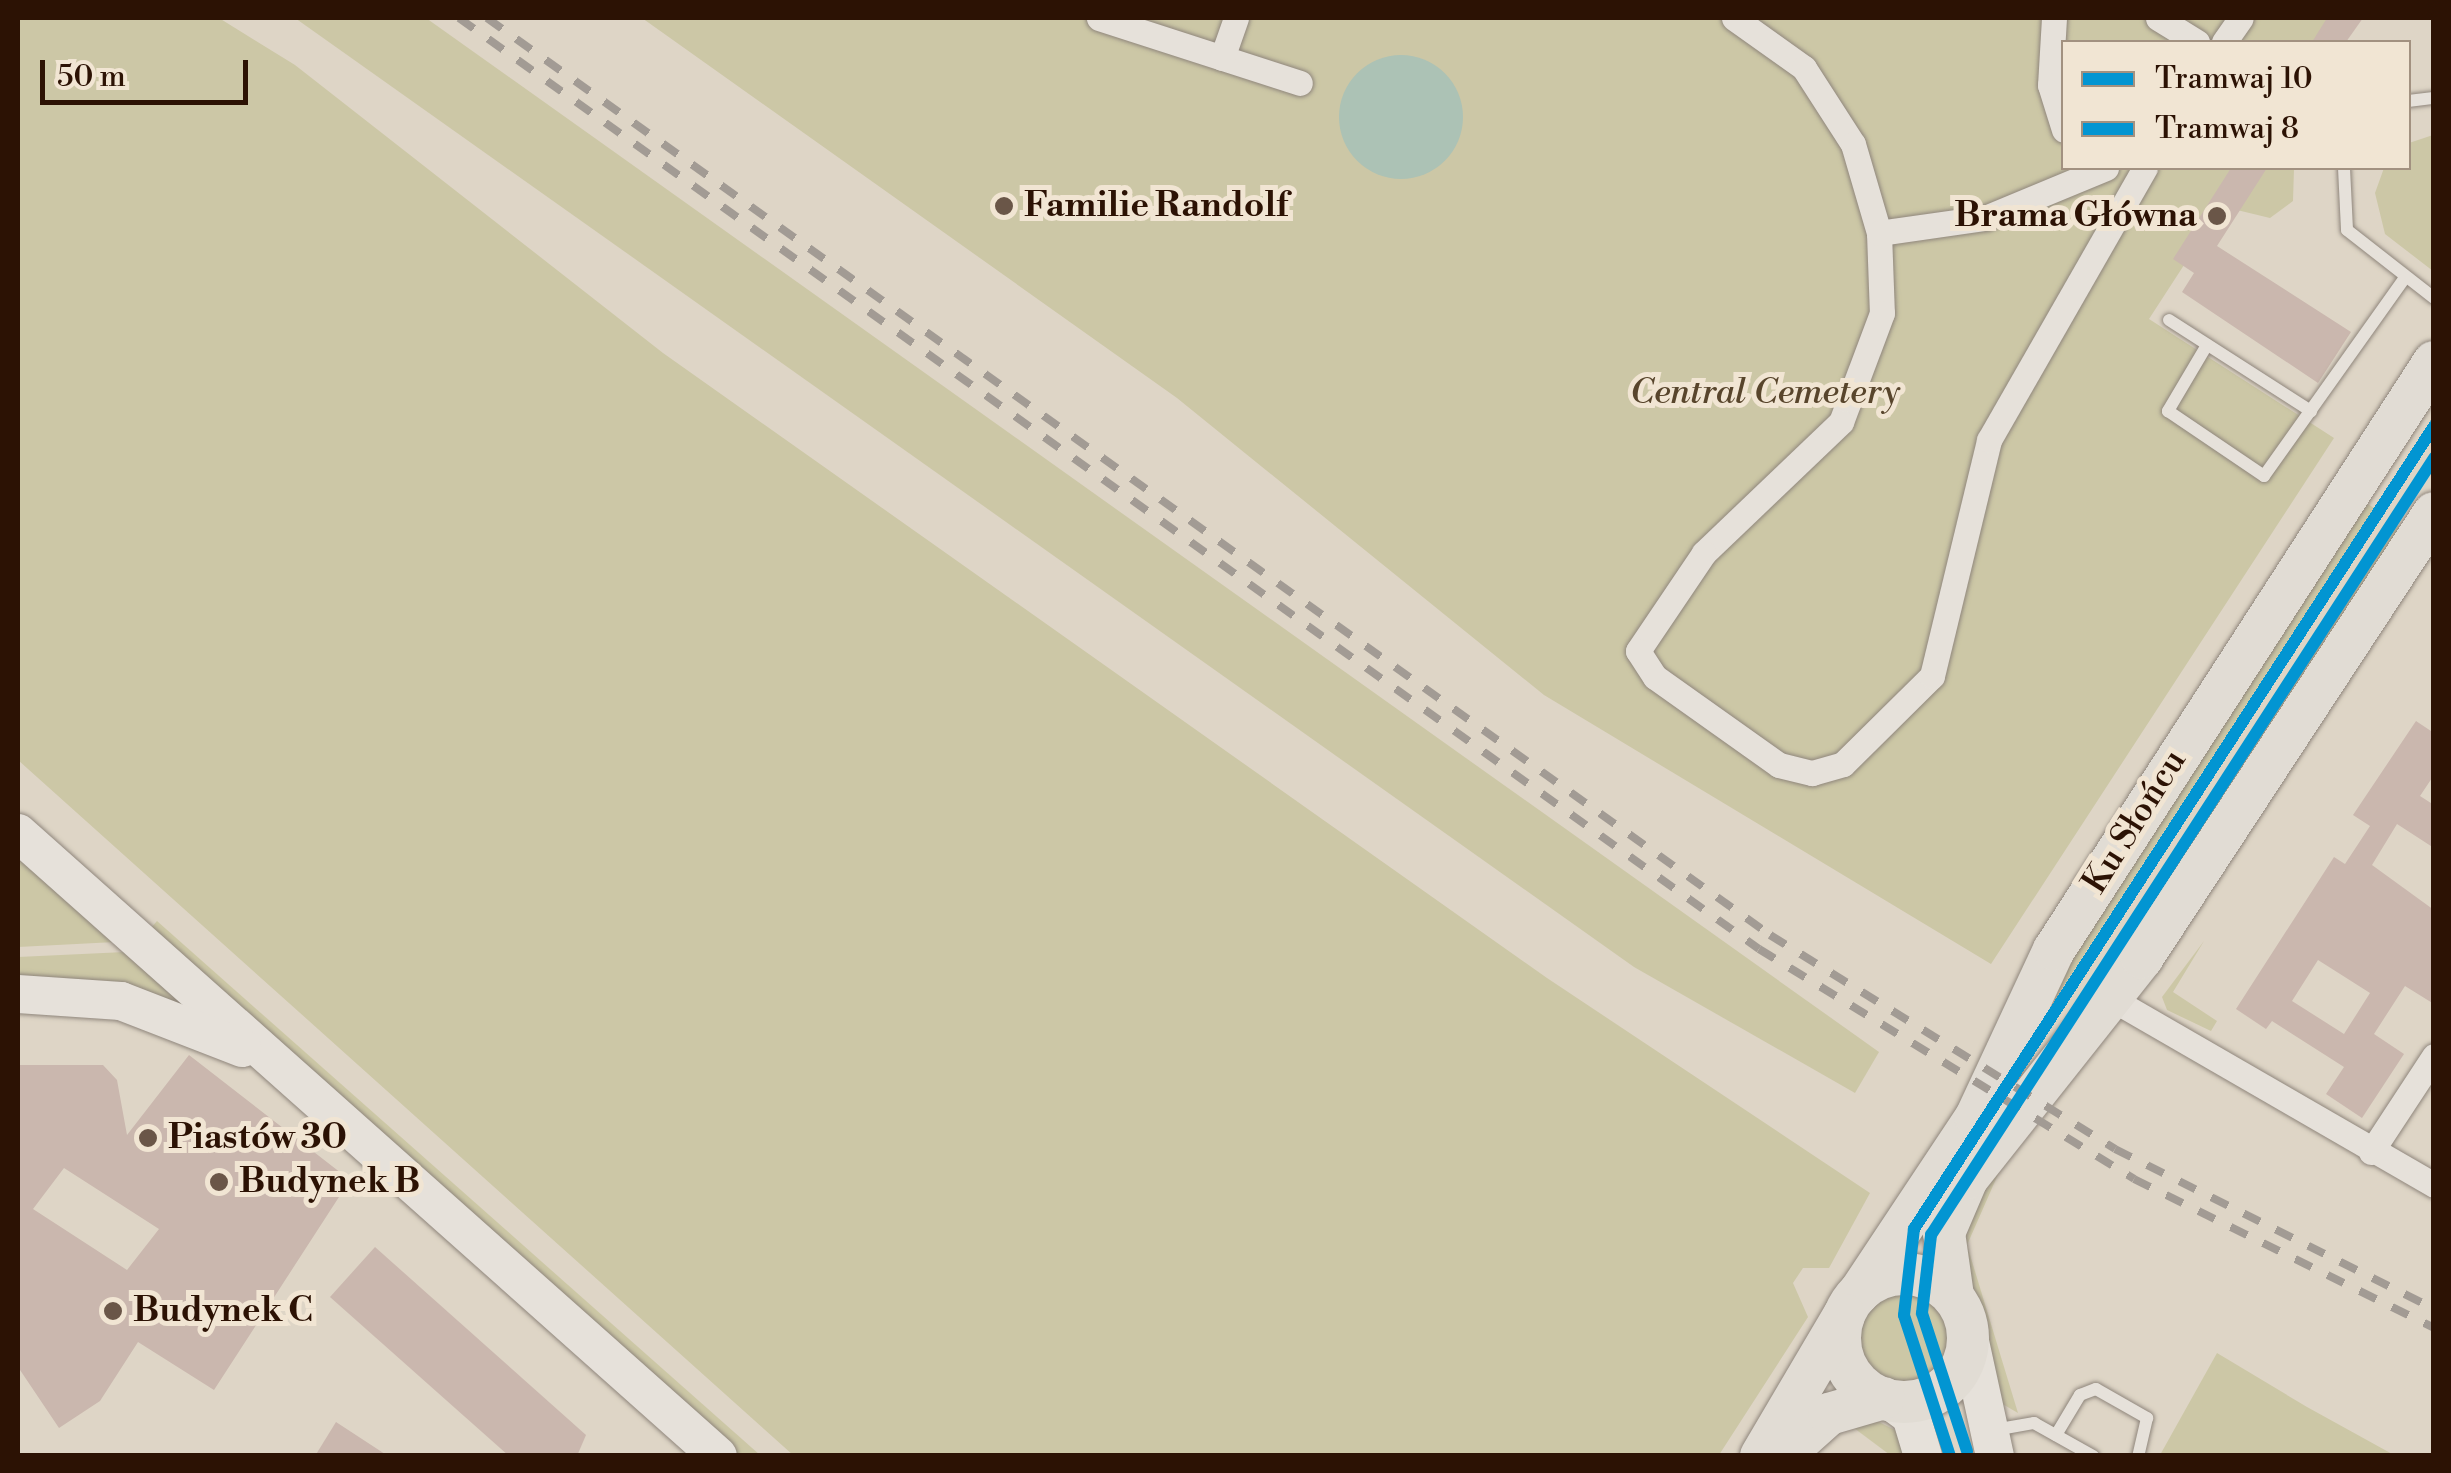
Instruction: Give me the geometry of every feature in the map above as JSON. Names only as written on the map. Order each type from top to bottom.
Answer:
[{"type":"main road","name":"Ku Słońcu","points":[[1760,1456],[1853,1302],[1976,1117],[2054,950],[2434,362]]},
{"type":"main road","points":[[1782,1456],[1829,1414],[1945,1387],[1969,1337],[1953,1296],[1943,1248],[1954,1199],[2112,999],[2434,513]]},
{"type":"main road","points":[[1886,1399],[1846,1363],[1853,1302],[1907,1274],[1953,1296]]},
{"type":"street","points":[[1099,18],[1300,83]]},
{"type":"street","points":[[1222,58],[1236,18]]},
{"type":"street","points":[[1734,18],[1792,56],[1826,94],[1860,160],[1879,233],[1882,313],[1854,403],[1704,553],[1638,651],[1655,677],[1756,753],[1801,771],[1854,757],[1932,676],[1989,440],[2144,170]]},
{"type":"street","points":[[2054,18],[2050,85],[2061,120]]},
{"type":"street","points":[[2158,18],[2194,40]]},
{"type":"street","points":[[2226,40],[2242,18]]},
{"type":"street","points":[[1879,233],[1986,218],[2094,171],[2122,206]]},
{"type":"street","points":[[18,834],[718,1456]]},
{"type":"street","points":[[18,994],[96,997],[160,1012],[295,1081]]},
{"type":"street","points":[[2112,999],[2370,1152],[2434,1185]]},
{"type":"street","points":[[2370,1152],[2434,1056]]},
{"type":"street","points":[[1969,1337],[1993,1443]]},
{"type":"street","points":[[1886,1399],[1911,1416],[1922,1456]]},
{"type":"lane","points":[[2344,170],[2347,230],[2404,279],[2434,298]]},
{"type":"lane","points":[[2207,345],[2168,411],[2257,474],[2272,470],[2404,279]]},
{"type":"lane","points":[[2168,320],[2311,412]]},
{"type":"lane","points":[[2056,1436],[2080,1395],[2102,1390],[2147,1418],[2138,1456]]},
{"type":"lane","points":[[1993,1443],[2034,1423],[2093,1456]]},
{"type":"green space","points":[[18,18],[219,18],[295,65],[663,353],[1547,978],[1870,1193],[1829,1268],[1803,1268],[1793,1283],[1808,1317],[1719,1455],[793,1455],[18,760]]},
{"type":"green space","points":[[295,18],[426,18],[1879,1052],[1855,1093],[1634,967]]},
{"type":"green space","name":"Central Cemetery","points":[[642,18],[2345,18],[2330,40],[2061,40],[2061,170],[2246,170],[2149,319],[2334,438],[1991,964],[1544,695],[1177,398]]},
{"type":"green space","points":[[2434,135],[2433,271],[2385,234],[2375,193],[2383,170],[2411,170],[2411,142]]},
{"type":"green space","points":[[2264,170],[2294,170],[2293,201],[2270,218],[2237,210]]},
{"type":"green space","points":[[2363,501],[2374,508],[2023,1049],[2049,990]]},
{"type":"green space","points":[[2394,523],[2405,530],[2047,1063]]},
{"type":"green space","points":[[18,846],[115,942],[18,947]]},
{"type":"green space","points":[[157,921],[760,1455],[739,1455],[150,929]]},
{"type":"green space","points":[[2204,941],[2173,992],[2217,1021],[2211,1031],[2167,1010],[2162,997]]},
{"type":"green space","points":[[125,952],[202,1010],[18,982],[18,957]]},
{"type":"green space","points":[[2007,1154],[1967,1245],[2018,1413],[1999,1402],[1985,1319],[1965,1276],[1964,1212]]},
{"type":"green space","points":[[1905,1294],[1922,1297],[1937,1307],[1947,1322],[1947,1356],[1937,1371],[1922,1381],[1905,1384],[1888,1381],[1873,1371],[1863,1356],[1860,1339],[1863,1322],[1873,1307],[1888,1297]]},
{"type":"green space","points":[[2217,1353],[2307,1407],[2394,1455],[2160,1455]]},
{"type":"green space","points":[[1873,1419],[1897,1431],[1909,1455],[1890,1455],[1846,1422]]},
{"type":"shaded area","points":[[1401,55],[1425,60],[1445,73],[1458,93],[1463,117],[1458,141],[1445,161],[1425,174],[1401,179],[1377,174],[1357,161],[1344,141],[1339,117],[1344,93],[1357,73],[1377,60]]},
{"type":"building","points":[[2327,18],[2363,18],[2347,40],[2313,40]]},
{"type":"building","points":[[2230,170],[2266,170],[2217,246],[2351,332],[2318,383],[2182,292],[2194,273],[2173,259]]},
{"type":"building","points":[[2416,721],[2434,733],[2434,775],[2420,796],[2434,805],[2434,848],[2397,824],[2372,865],[2434,910],[2434,1004],[2405,986],[2374,1034],[2404,1054],[2362,1118],[2326,1094],[2344,1067],[2272,1021],[2266,1029],[2236,1009],[2334,857],[2345,864],[2370,826],[2353,815]],"holes":[[[2318,960],[2370,993],[2344,1034],[2292,1001]]]},
{"type":"building","points":[[189,1055],[350,1180],[214,1390],[138,1342],[100,1401],[59,1428],[18,1367],[18,1065],[103,1065],[117,1080],[127,1135]],"holes":[[[64,1168],[159,1229],[127,1270],[33,1209]]]},
{"type":"building","points":[[375,1247],[586,1435],[577,1456],[509,1456],[330,1297]]},
{"type":"building","points":[[336,1422],[388,1456],[315,1456]]},
{"type":"railway","points":[[459,18],[1759,949],[2134,1179],[2434,1328]]},
{"type":"railway","points":[[487,18],[1770,935],[2115,1149],[2434,1309]]},
{"type":"tram line","name":"10","points":[[1950,1456],[1904,1315],[1914,1229],[2434,426]]},
{"type":"tram line","name":"8","points":[[1967,1451],[1922,1313],[1931,1235],[2434,458]]},
{"type":"place","name":"Familie Randolf","points":[[1004,206]]},
{"type":"place","name":"Brama Główna","points":[[2217,216]]},
{"type":"place","name":"Piastów 30","points":[[148,1138]]},
{"type":"place","name":"Budynek B","points":[[219,1182]]},
{"type":"place","name":"Budynek C","points":[[113,1311]]}]
